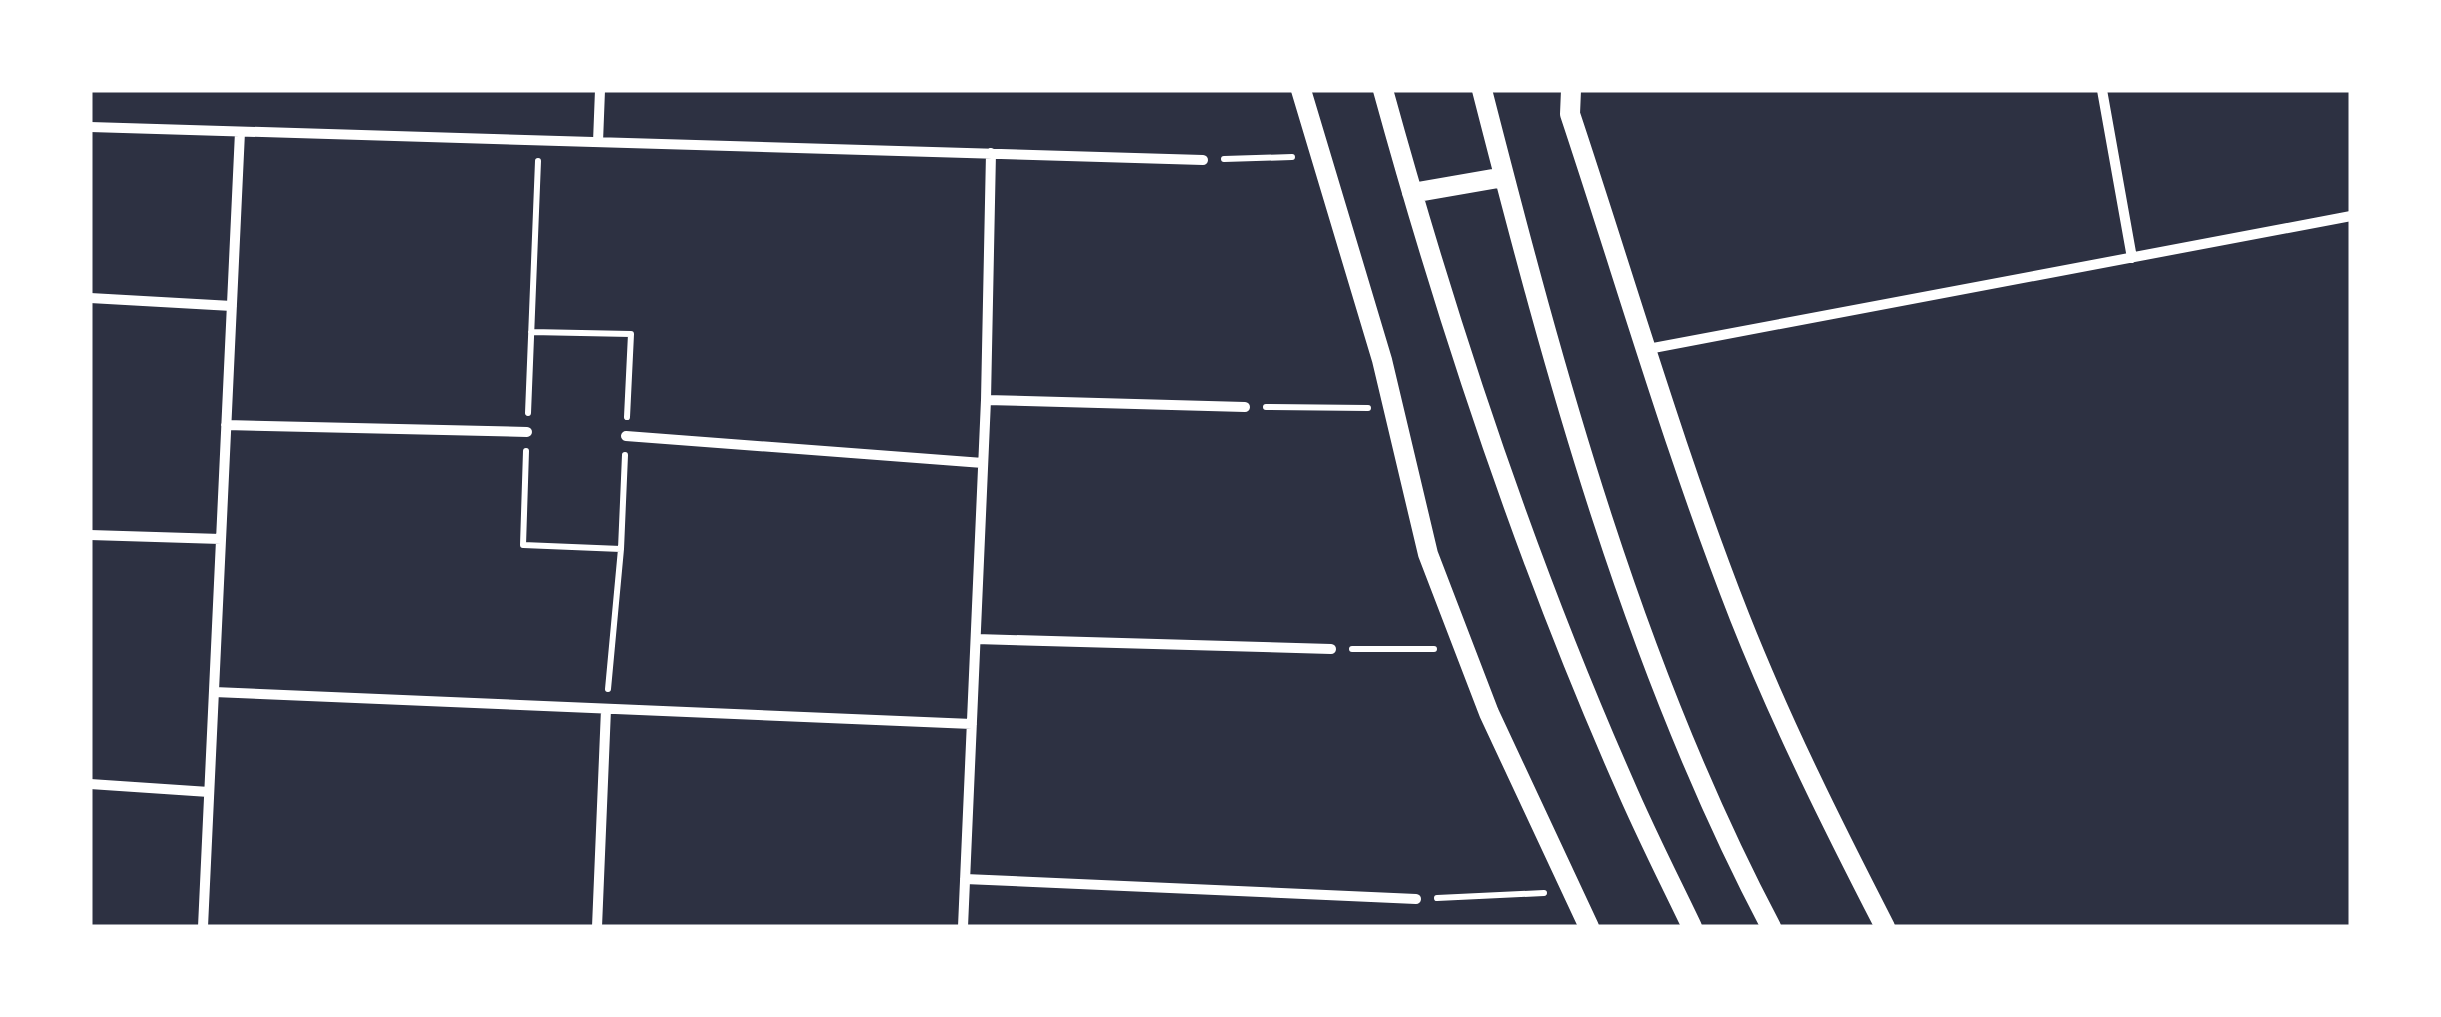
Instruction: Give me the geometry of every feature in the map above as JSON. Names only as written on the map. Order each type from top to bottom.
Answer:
[{"type":"main road","points":[[1300,90],[1393,408],[1428,554],[1489,713],[1589,927]]},
{"type":"main road","points":[[1385,90],[1412,193],[1498,467],[1624,784],[1692,927]]},
{"type":"main road","points":[[1482,90],[1583,456],[1618,568],[1680,728],[1771,927]]},
{"type":"main road","points":[[1559,90],[1674,436],[1741,619],[1824,808],[1885,927]]},
{"type":"main road","points":[[1570,114],[1571,90]]},
{"type":"main road","points":[[1412,193],[1504,176]]},
{"type":"street","points":[[598,142],[600,90]]},
{"type":"street","points":[[2102,90],[2132,258]]},
{"type":"street","points":[[90,127],[1203,160]]},
{"type":"street","points":[[203,927],[240,132]]},
{"type":"street","points":[[963,927],[986,400],[992,153]]},
{"type":"street","points":[[1648,349],[2351,216]]},
{"type":"street","points":[[90,298],[232,306]]},
{"type":"street","points":[[986,400],[1245,407]]},
{"type":"street","points":[[226,425],[527,432]]},
{"type":"street","points":[[626,436],[983,463]]},
{"type":"street","points":[[90,535],[221,539]]},
{"type":"street","points":[[976,638],[1330,648]]},
{"type":"street","points":[[214,692],[972,724]]},
{"type":"street","points":[[596,927],[606,708]]},
{"type":"street","points":[[90,784],[209,792]]},
{"type":"street","points":[[965,879],[1416,899]]},
{"type":"path","points":[[539,140],[523,545],[620,548]]},
{"type":"path","points":[[1203,160],[1321,157]]},
{"type":"path","points":[[531,332],[631,334],[620,548],[606,708]]},
{"type":"path","points":[[1245,407],[1393,408]]},
{"type":"path","points":[[1330,648],[1465,649]]},
{"type":"path","points":[[1416,899],[1572,892]]}]
